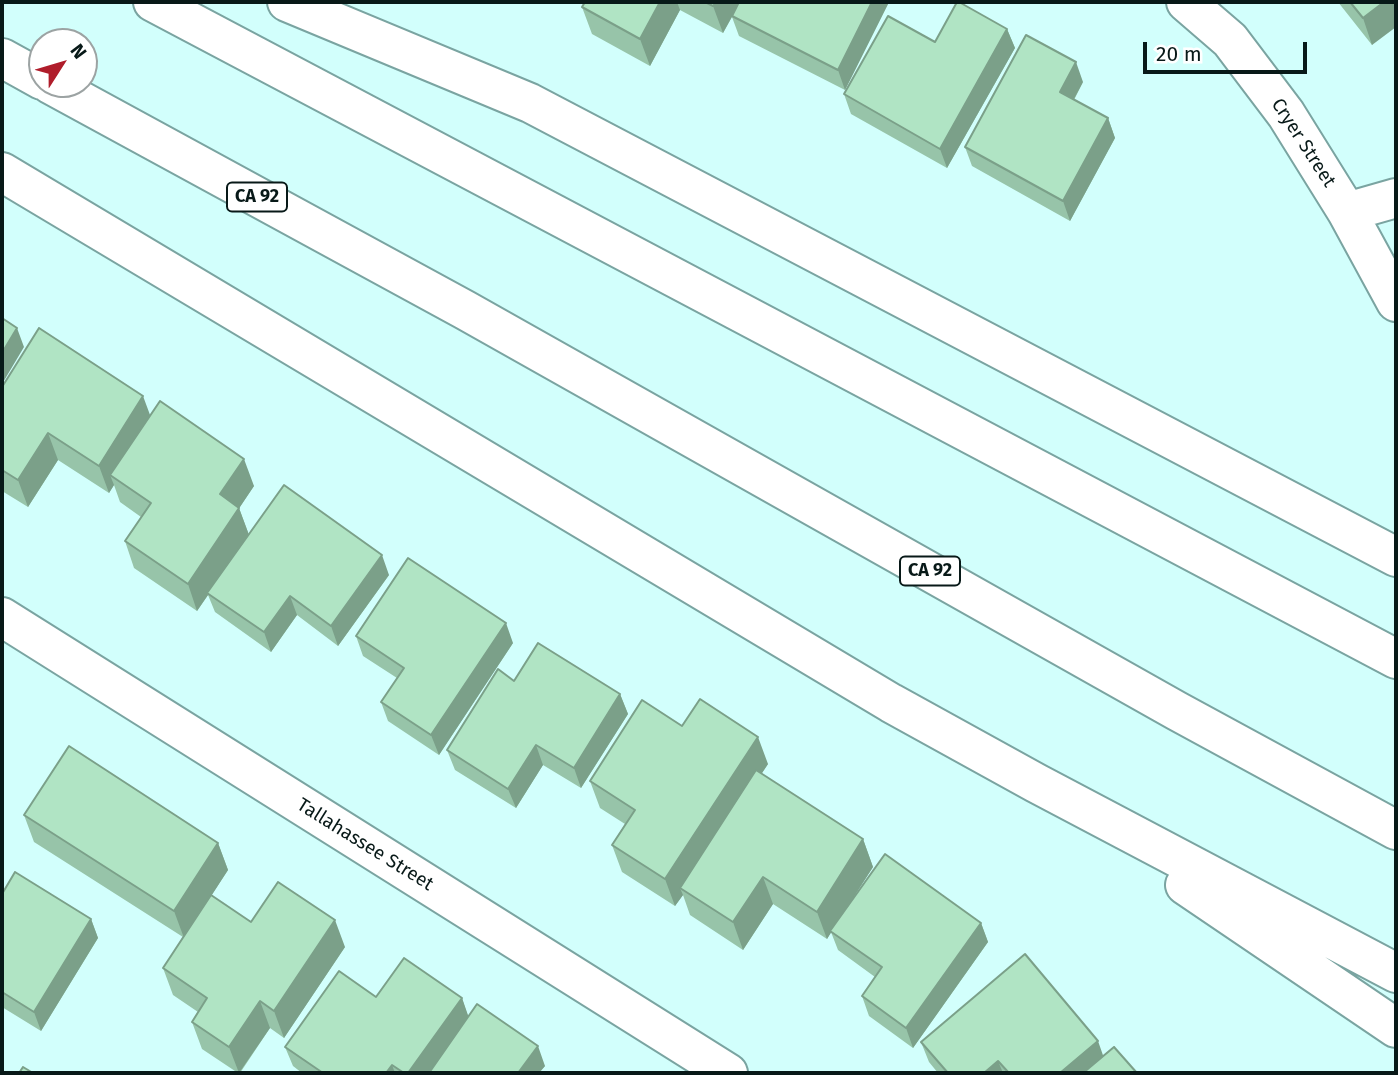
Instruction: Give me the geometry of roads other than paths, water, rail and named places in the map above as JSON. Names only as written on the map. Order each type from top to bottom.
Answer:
[{"type":"main road","points":[[153,2],[1396,659]]},
{"type":"main road","points":[[287,2],[530,103],[1396,557]]},
{"type":"main road","name":"Cryer Street","points":[[1186,2],[1230,40],[1286,114],[1347,212],[1396,302]]},
{"type":"main road","points":[[2,58],[28,72]]},
{"type":"main road","name":"CA 92","points":[[76,98],[465,310],[1177,711],[1396,830]]},
{"type":"main road","points":[[2,172],[891,703],[1036,783],[1396,973]]},
{"type":"main road","points":[[1347,212],[1396,198]]},
{"type":"main road","name":"Tallahassee Street","points":[[2,617],[728,1073]]},
{"type":"main road","points":[[1036,783],[1396,1028]]}]
